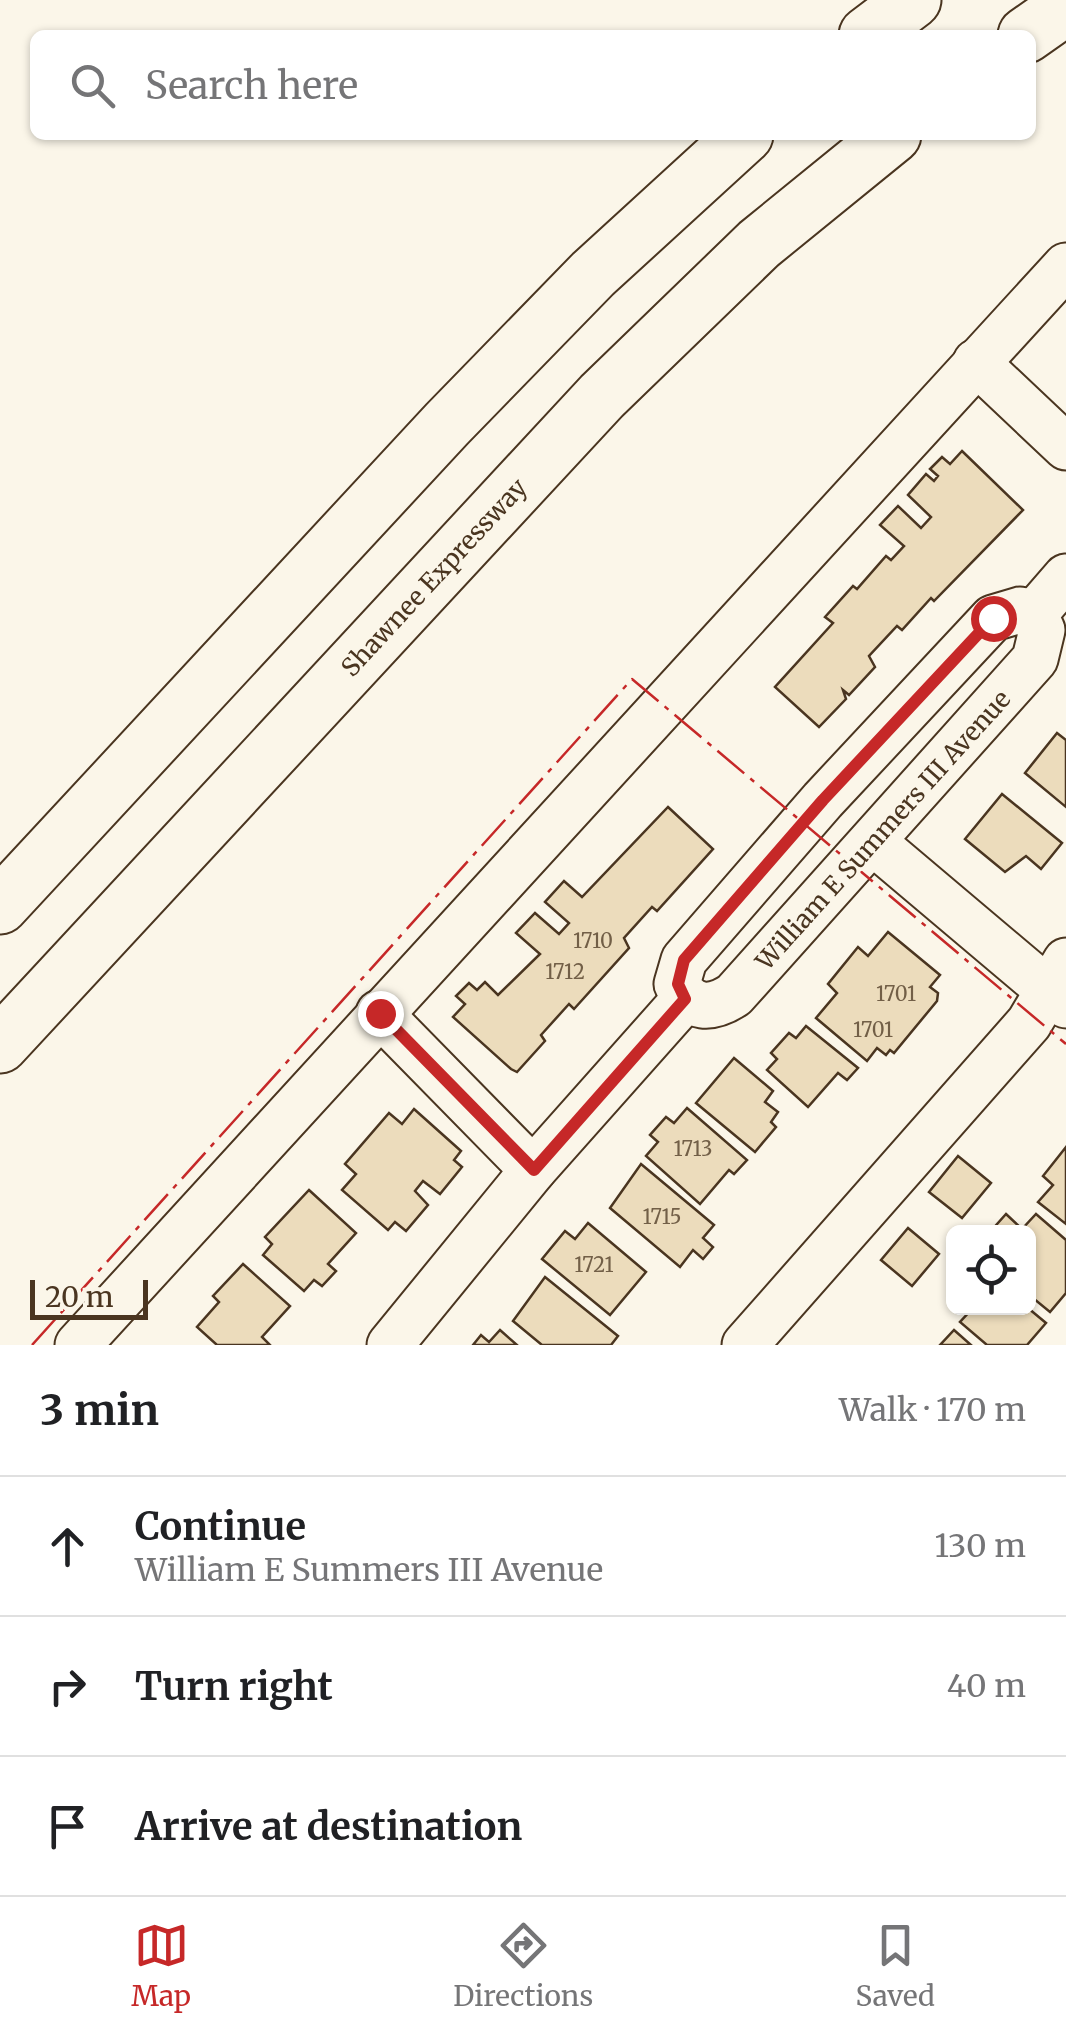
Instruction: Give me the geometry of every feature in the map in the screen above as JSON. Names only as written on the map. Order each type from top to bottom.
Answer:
[{"type":"highway","points":[[873,30],[913,0]]},
{"type":"highway","points":[[1033,30],[1066,6]]},
{"type":"highway","points":[[0,906],[460,410],[594,274],[740,140]]},
{"type":"highway","name":"Shawnee Expressway","points":[[0,1044],[602,396],[760,244],[887,140]]},
{"type":"street","points":[[78,1345],[1066,266]]},
{"type":"street","points":[[976,362],[1066,447]]},
{"type":"street","points":[[390,1345],[534,1170],[685,999],[678,984],[684,960],[823,800],[993,618],[1020,610],[1034,614],[1066,578]]},
{"type":"street","name":"William E Summers III Avenue","points":[[685,999],[701,1006],[718,1006],[734,995],[1036,659],[1042,630],[1034,614]]},
{"type":"street","points":[[745,1345],[1060,986],[872,842]]},
{"type":"street","points":[[380,1013],[534,1170]]},
{"type":"building","points":[[962,451],[1023,510],[934,601],[931,598],[902,630],[897,626],[869,656],[875,667],[849,695],[843,690],[846,699],[819,727],[775,687],[833,623],[825,617],[853,586],[857,589],[886,556],[891,560],[904,546],[880,525],[898,506],[921,528],[931,517],[908,495],[926,474],[934,481],[938,476],[930,469],[942,457],[950,464]]},
{"type":"building","points":[[1057,733],[1066,740],[1066,807],[1025,773]]},
{"type":"building","points":[[1002,794],[1062,843],[1041,869],[1026,856],[1005,872],[965,839]]},
{"type":"building","points":[[668,807],[713,849],[657,911],[652,907],[624,938],[629,948],[574,1009],[569,1004],[541,1035],[545,1041],[517,1072],[511,1069],[453,1017],[465,1004],[456,996],[469,983],[477,990],[485,982],[498,995],[540,954],[516,933],[535,913],[559,934],[569,923],[545,902],[564,881],[582,897]]},
{"type":"building","points":[[888,932],[940,975],[930,987],[938,993],[937,1001],[894,1053],[890,1050],[886,1055],[877,1048],[867,1061],[816,1018],[837,993],[828,984],[858,947],[868,956]]},
{"type":"building","points":[[806,1026],[858,1068],[847,1080],[838,1073],[808,1107],[767,1070],[777,1059],[771,1053],[789,1033],[796,1038]]},
{"type":"building","points":[[734,1058],[773,1091],[765,1102],[778,1112],[771,1122],[776,1127],[755,1152],[696,1103]]},
{"type":"building","points":[[687,1108],[747,1160],[734,1174],[729,1170],[700,1204],[646,1156],[658,1142],[650,1135],[666,1117],[674,1123]]},
{"type":"building","points":[[414,1109],[461,1151],[454,1160],[462,1167],[440,1194],[423,1181],[415,1191],[428,1205],[406,1231],[395,1222],[388,1230],[342,1190],[356,1174],[345,1164],[389,1113],[402,1124]]},
{"type":"building","points":[[1066,1147],[1066,1224],[1038,1202],[1053,1185],[1043,1176]]},
{"type":"building","points":[[958,1156],[991,1183],[962,1218],[929,1192]]},
{"type":"building","points":[[641,1164],[714,1225],[703,1238],[713,1247],[703,1259],[693,1250],[680,1267],[610,1208]]},
{"type":"building","points":[[309,1190],[356,1233],[328,1264],[336,1271],[322,1286],[314,1280],[304,1291],[263,1255],[272,1244],[265,1237]]},
{"type":"building","points":[[1006,1214],[1018,1225],[996,1225]]},
{"type":"building","points":[[1036,1214],[1066,1240],[1066,1293],[1050,1312],[1036,1301],[1036,1225],[1026,1225]]},
{"type":"building","points":[[588,1223],[646,1272],[610,1315],[542,1259],[565,1231],[575,1239]]},
{"type":"building","points":[[908,1228],[939,1254],[912,1286],[881,1260]]},
{"type":"building","points":[[243,1264],[290,1306],[262,1337],[270,1345],[217,1345],[197,1327],[219,1302],[213,1296]]},
{"type":"building","points":[[545,1277],[618,1336],[611,1345],[542,1345],[513,1321]]},
{"type":"building","points":[[966,1315],[1036,1315],[1046,1323],[1027,1345],[987,1345],[960,1322]]},
{"type":"building","points":[[500,1330],[517,1345],[473,1345],[481,1335],[489,1342]]},
{"type":"building","points":[[954,1330],[971,1345],[940,1345]]},
{"type":"power","points":[[32,1345],[632,679],[1066,1044]]},
{"type":"route","points":[[380,1013],[534,1170],[685,999],[678,984],[684,960],[823,800],[993,618]]}]
